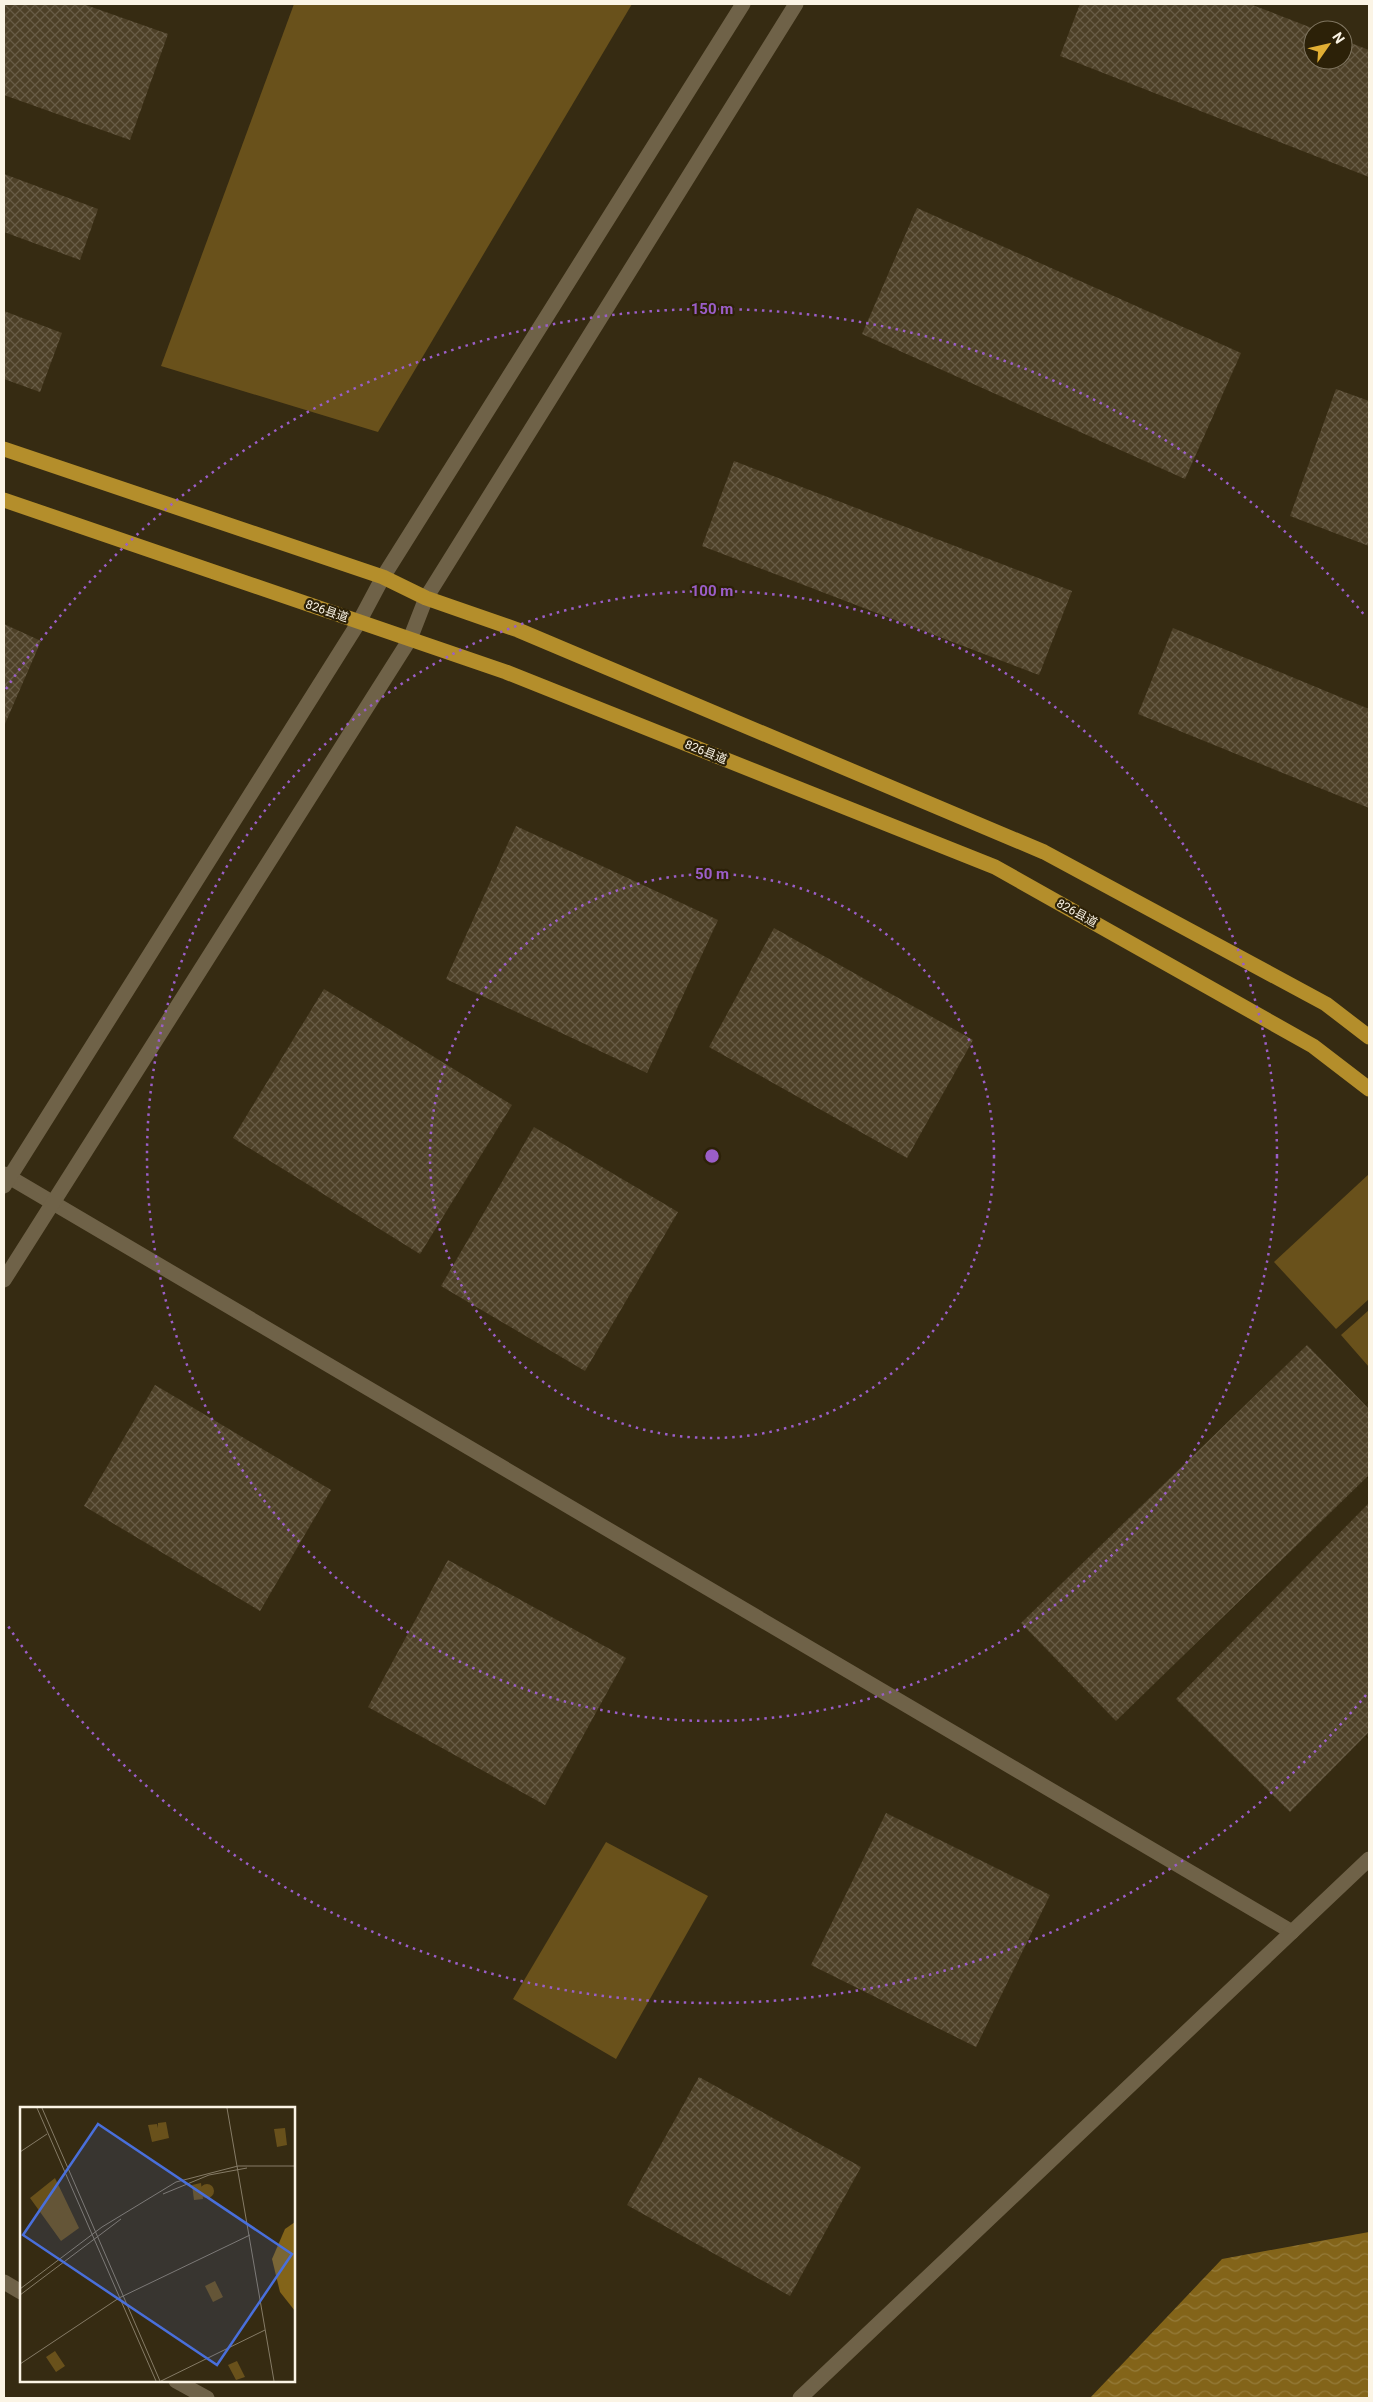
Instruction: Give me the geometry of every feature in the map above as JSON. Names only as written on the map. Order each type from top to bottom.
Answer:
[{"type":"main road","points":[[4,448],[382,578],[426,598],[518,630],[1044,852],[1326,1004],[1369,1037]]},
{"type":"main road","name":"826县道","points":[[4,500],[506,672],[995,867],[1313,1046],[1369,1089]]},
{"type":"street","points":[[743,4],[382,578],[359,622],[6,1179],[53,1202],[1292,1932]]},
{"type":"street","points":[[4,1280],[410,639],[426,598],[796,4]]},
{"type":"street","points":[[800,2398],[1369,1859]]},
{"type":"street","points":[[4,2282],[20,2291]]},
{"type":"street","points":[[178,2382],[207,2398]]},
{"type":"shaded area","points":[[294,4],[632,4],[378,432],[161,366]]},
{"type":"shaded area","points":[[1369,1174],[1369,1299],[1336,1329],[1274,1262]]},
{"type":"shaded area","points":[[1369,1310],[1369,1367],[1341,1335]]},
{"type":"shaded area","points":[[606,1842],[708,1896],[616,2059],[513,1999]]},
{"type":"water","points":[[1369,2232],[1369,2398],[1090,2398],[1222,2259]]},
{"type":"building","points":[[4,4],[83,4],[168,34],[130,140],[4,95]]},
{"type":"building","points":[[1080,4],[1250,4],[1303,25],[1303,70],[1353,70],[1353,44],[1369,50],[1369,177],[1060,56]]},
{"type":"building","points":[[4,174],[98,209],[80,260],[4,232]]},
{"type":"building","points":[[917,208],[1241,353],[1185,479],[862,334]]},
{"type":"building","points":[[4,311],[62,333],[40,392],[4,379]]},
{"type":"building","points":[[1336,389],[1369,401],[1369,546],[1290,516]]},
{"type":"building","points":[[734,461],[1072,591],[1039,675],[702,546]]},
{"type":"building","points":[[4,624],[41,641],[4,726]]},
{"type":"building","points":[[1173,628],[1369,709],[1369,808],[1138,714]]},
{"type":"building","points":[[516,826],[718,920],[647,1073],[446,979]]},
{"type":"building","points":[[774,928],[973,1040],[907,1158],[709,1047]]},
{"type":"building","points":[[324,989],[512,1105],[420,1254],[233,1138]]},
{"type":"building","points":[[534,1127],[678,1212],[585,1371],[441,1286]]},
{"type":"building","points":[[1307,1345],[1369,1409],[1369,1475],[1116,1721],[1021,1623]]},
{"type":"building","points":[[155,1385],[331,1490],[260,1611],[84,1506]]},
{"type":"building","points":[[1369,1503],[1369,1732],[1290,1812],[1176,1699]]},
{"type":"building","points":[[448,1560],[626,1658],[545,1805],[368,1707]]},
{"type":"building","points":[[886,1813],[1050,1895],[976,2047],[811,1965]]},
{"type":"building","points":[[699,2077],[861,2167],[790,2296],[627,2205]]}]
